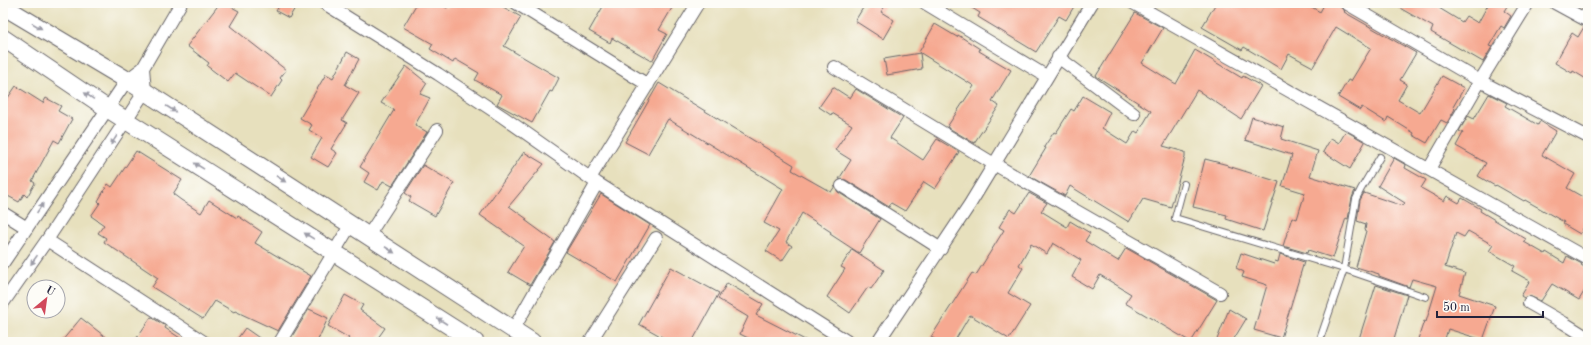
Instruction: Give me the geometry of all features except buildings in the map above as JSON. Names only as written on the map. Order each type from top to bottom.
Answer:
[{"type":"street","points":[[3,264],[127,80],[143,68],[181,3]]},
{"type":"street","points":[[324,3],[438,74],[503,117],[594,181],[848,342]]},
{"type":"street","points":[[516,3],[648,85]]},
{"type":"street","points":[[513,330],[648,85],[698,3]]},
{"type":"street","points":[[925,3],[1046,76]]},
{"type":"street","points":[[878,342],[994,164],[1046,76],[1092,3]]},
{"type":"street","points":[[1133,3],[1588,259]]},
{"type":"street","points":[[1346,3],[1480,81],[1588,137]]},
{"type":"street","points":[[1429,169],[1480,81],[1528,3]]},
{"type":"street","points":[[1556,3],[1588,21]]},
{"type":"street","points":[[3,6],[145,91],[532,342]]},
{"type":"street","points":[[3,38],[108,109],[475,342]]},
{"type":"street","points":[[1058,57],[1134,114]]},
{"type":"street","points":[[834,67],[994,164],[1220,293]]},
{"type":"street","points":[[3,303],[127,121],[145,91],[143,68]]},
{"type":"street","points":[[368,236],[437,130]]},
{"type":"street","points":[[842,186],[940,249]]},
{"type":"street","points":[[3,213],[27,228]]},
{"type":"street","points":[[280,342],[351,224]]},
{"type":"street","points":[[590,342],[656,238]]},
{"type":"street","points":[[47,240],[204,342]]},
{"type":"street","points":[[1529,303],[1588,338]]},
{"type":"lane","points":[[1319,342],[1344,269],[1356,199],[1360,189],[1380,157]]},
{"type":"lane","points":[[1184,184],[1175,218],[1344,269],[1426,297]]}]
